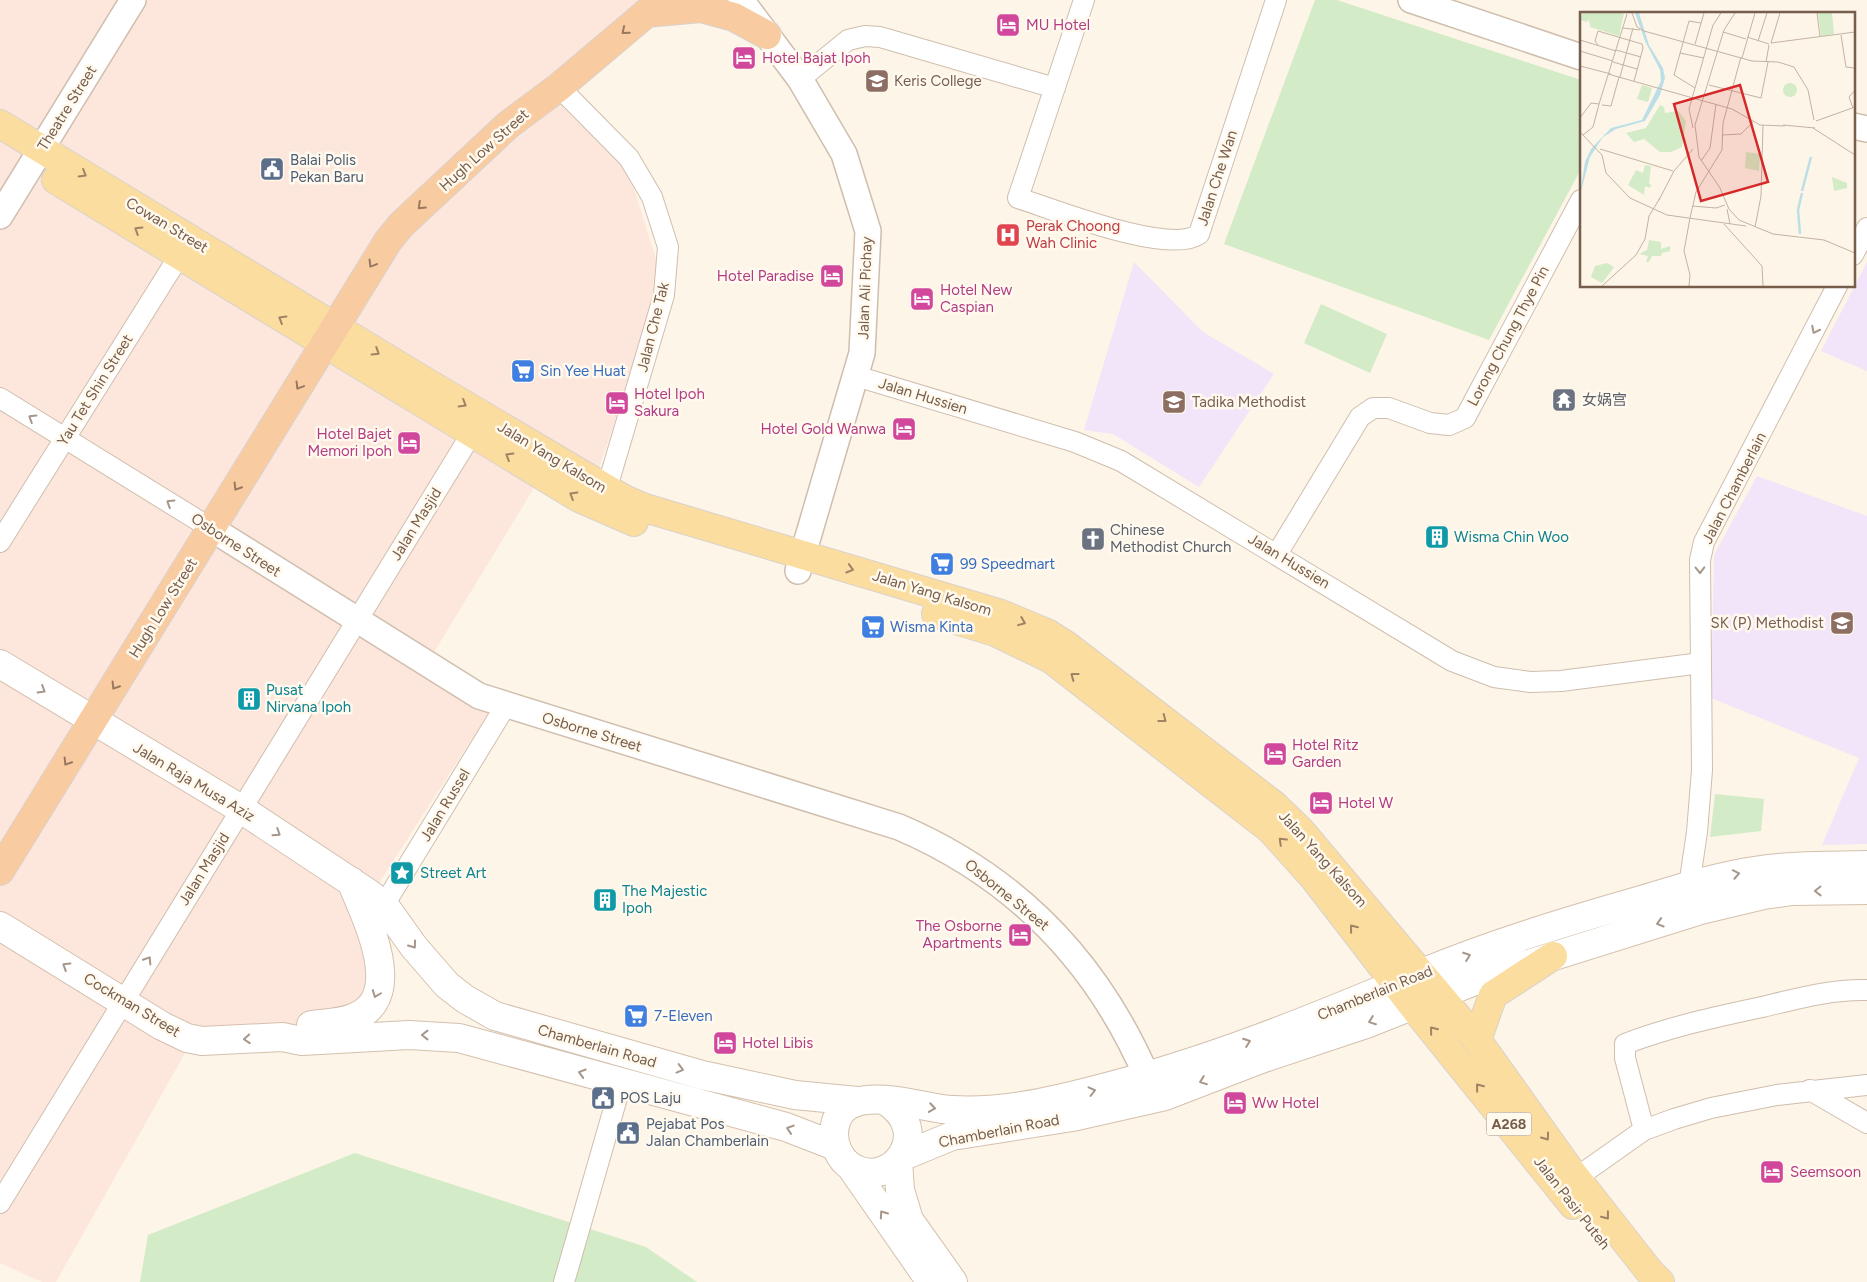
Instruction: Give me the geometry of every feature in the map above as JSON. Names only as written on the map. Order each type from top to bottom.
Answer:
[{"type":"highway","points":[[654,7],[701,8],[734,17],[767,35]]},
{"type":"highway","name":"Hugh Low Street","points":[[0,871],[212,529],[376,256],[401,225],[508,125],[559,87],[654,7]]},
{"type":"main road","name":"Cowan Street","points":[[0,124],[37,157],[330,335]]},
{"type":"main road","name":"Cowan Street","points":[[0,144],[37,157]]},
{"type":"main road","name":"Jalan Yang Kalsom","points":[[330,335],[472,433],[579,498],[604,499]]},
{"type":"main road","name":"Jalan Yang Kalsom","points":[[330,335],[604,499],[623,518],[1026,623],[1066,645],[1118,697],[1287,846],[1320,885],[1404,995]]},
{"type":"main road","name":"Jalan Raja Musa Aziz","points":[[0,664],[241,809],[351,881],[384,905]]},
{"type":"main road","name":"Jalan Yang Kalsom","points":[[1118,697],[1278,809],[1332,865],[1439,995]]},
{"type":"main road","name":"Chamberlain Road","points":[[900,1159],[952,1136],[1072,1117],[1165,1096],[1404,995],[1422,973],[1597,912],[1735,874],[1784,867],[1867,865]]},
{"type":"main road","points":[[282,1037],[302,1026],[354,1018],[368,1009],[377,995],[381,979],[379,958],[351,881]]},
{"type":"main road","points":[[1477,1040],[1493,995],[1553,956],[1701,910],[1764,895],[1792,891],[1867,890]]},
{"type":"main road","name":"Chamberlain Road","points":[[384,905],[414,947],[448,985],[465,999],[495,1016],[702,1075],[795,1095],[857,1101]]},
{"type":"main road","name":"Cockman Street","points":[[0,926],[162,1026],[187,1038],[202,1041],[282,1037],[302,1041],[365,1037]]},
{"type":"main road","name":"Chamberlain Road","points":[[884,1100],[941,1109],[984,1110],[1070,1096],[1147,1077],[1270,1034],[1404,995],[1439,995],[1553,956]]},
{"type":"main road","name":"Jalan Pasir Puteh","points":[[1404,995],[1568,1184],[1660,1282]]},
{"type":"main road","name":"Jalan Pasir Puteh","points":[[1439,995],[1477,1040],[1568,1184],[1634,1282]]},
{"type":"main road","name":"Chamberlain Road","points":[[365,1037],[432,1035],[459,1038],[621,1084],[786,1127],[843,1157]]},
{"type":"main road","points":[[873,1098],[884,1100],[895,1107],[906,1124],[907,1144],[900,1159],[900,1190],[906,1213],[944,1281],[843,1157],[834,1136],[840,1115],[857,1101],[873,1098]]},
{"type":"main road","points":[[843,1157],[870,1173],[890,1167],[900,1159]]},
{"type":"street","name":"Theatre Street","points":[[0,216],[133,0]]},
{"type":"street","name":"Jalan Ali Pichay","points":[[741,0],[800,79],[844,154],[868,231],[865,331],[856,376],[801,563]]},
{"type":"street","points":[[800,79],[848,40],[865,36],[880,37],[1055,88],[1084,0]]},
{"type":"street","name":"Jalan Che Wan","points":[[1055,88],[1018,198],[1138,236],[1176,240],[1194,237],[1199,234],[1276,0]]},
{"type":"street","points":[[1411,0],[1580,57]]},
{"type":"street","name":"Jalan Che Tak","points":[[559,87],[629,158],[652,197],[668,247],[664,295],[604,499]]},
{"type":"street","points":[[1854,126],[1867,130]]},
{"type":"street","name":"Lorong Chung Thye Pin","points":[[1277,554],[1360,417],[1373,408],[1389,408],[1430,423],[1449,425],[1464,418],[1580,202]]},
{"type":"street","points":[[1854,253],[1867,228]]},
{"type":"street","name":"Yau Tet Shin Street","points":[[0,542],[185,247]]},
{"type":"street","name":"Jalan Chamberlain","points":[[1689,886],[1697,832],[1702,770],[1700,560],[1704,542],[1836,288]]},
{"type":"street","name":"Jalan Hussien","points":[[856,376],[1058,436],[1114,458],[1166,486],[1452,661],[1494,676],[1530,682],[1561,681],[1662,666],[1701,664]]},
{"type":"street","name":"Osborne Street","points":[[0,398],[212,529],[456,684],[479,696],[899,827],[959,856],[1020,901],[1082,963],[1108,1003],[1147,1077]]},
{"type":"street","name":"Jalan Masjid","points":[[0,1203],[122,1001],[472,433]]},
{"type":"street","name":"Jalan Russel","points":[[384,905],[506,705]]},
{"type":"street","points":[[1644,1130],[1625,1058],[1625,1044],[1664,1029],[1843,989],[1867,990]]},
{"type":"street","points":[[564,1282],[621,1084]]},
{"type":"street","points":[[1568,1184],[1644,1130],[1711,1108],[1810,1090],[1867,1085]]},
{"type":"street","points":[[1810,1090],[1867,1123]]},
{"type":"shaded area","points":[[0,0],[649,0],[549,93],[629,173],[658,265],[645,337],[592,487],[548,465],[425,667],[494,705],[370,897],[380,983],[342,1032],[193,1039],[56,1282],[42,1282],[0,1263]]},
{"type":"shaded area","name":"Tadika Methodist","points":[[1134,262],[1203,332],[1274,374],[1199,487],[1113,434],[1084,430]]},
{"type":"shaded area","points":[[1867,262],[1867,371],[1821,351]]},
{"type":"shaded area","points":[[1757,476],[1867,516],[1867,844],[1822,845],[1859,758],[1711,698],[1714,555]]},
{"type":"green space","points":[[1315,0],[1337,0],[1580,80],[1580,171],[1489,340],[1224,244]]},
{"type":"green space","points":[[1321,304],[1387,334],[1370,373],[1304,343]]},
{"type":"green space","points":[[1715,794],[1764,799],[1761,831],[1710,837]]},
{"type":"green space","points":[[355,1153],[646,1247],[697,1282],[140,1282],[148,1235]]},
{"type":"place","name":"MU Hotel","points":[[1008,25]]},
{"type":"place","name":"Hotel Bajat Ipoh","points":[[744,58]]},
{"type":"place","name":"Keris College","points":[[877,81]]},
{"type":"place","name":"Balai Polis Pekan Baru","points":[[272,169]]},
{"type":"place","name":"Perak Choong Wah Clinic","points":[[1008,235]]},
{"type":"place","name":"Hotel Paradise","points":[[832,276]]},
{"type":"place","name":"Hotel New Caspian","points":[[922,299]]},
{"type":"place","name":"Sin Yee Huat","points":[[523,371]]},
{"type":"place","name":"女娲宫","points":[[1564,400]]},
{"type":"place","name":"Tadika Methodist","points":[[1174,402]]},
{"type":"place","name":"Hotel Ipoh Sakura","points":[[617,403]]},
{"type":"place","name":"Hotel Gold Wanwa","points":[[904,429]]},
{"type":"place","name":"Hotel Bajet Memori Ipoh","points":[[409,443]]},
{"type":"place","name":"Wisma Chin Woo","points":[[1437,537]]},
{"type":"place","name":"Chinese Methodist Church","points":[[1093,539]]},
{"type":"place","name":"99 Speedmart","points":[[942,564]]},
{"type":"place","name":"SK (P) Methodist","points":[[1842,623]]},
{"type":"place","name":"Wisma Kinta","points":[[873,627]]},
{"type":"place","name":"Pusat Nirvana Ipoh","points":[[249,699]]},
{"type":"place","name":"Hotel Ritz Garden","points":[[1275,754]]},
{"type":"place","name":"Hotel W","points":[[1321,803]]},
{"type":"place","name":"Street Art","points":[[402,873]]},
{"type":"place","name":"The Majestic Ipoh","points":[[605,900]]},
{"type":"place","name":"The Osborne Apartments","points":[[1020,935]]},
{"type":"place","name":"7-Eleven","points":[[636,1016]]},
{"type":"place","name":"Hotel Libis","points":[[725,1043]]},
{"type":"place","name":"POS Laju","points":[[603,1098]]},
{"type":"place","name":"Ww Hotel","points":[[1235,1103]]},
{"type":"place","name":"Pejabat Pos Jalan Chamberlain","points":[[628,1133]]},
{"type":"place","name":"Seemsoon","points":[[1772,1172]]}]
